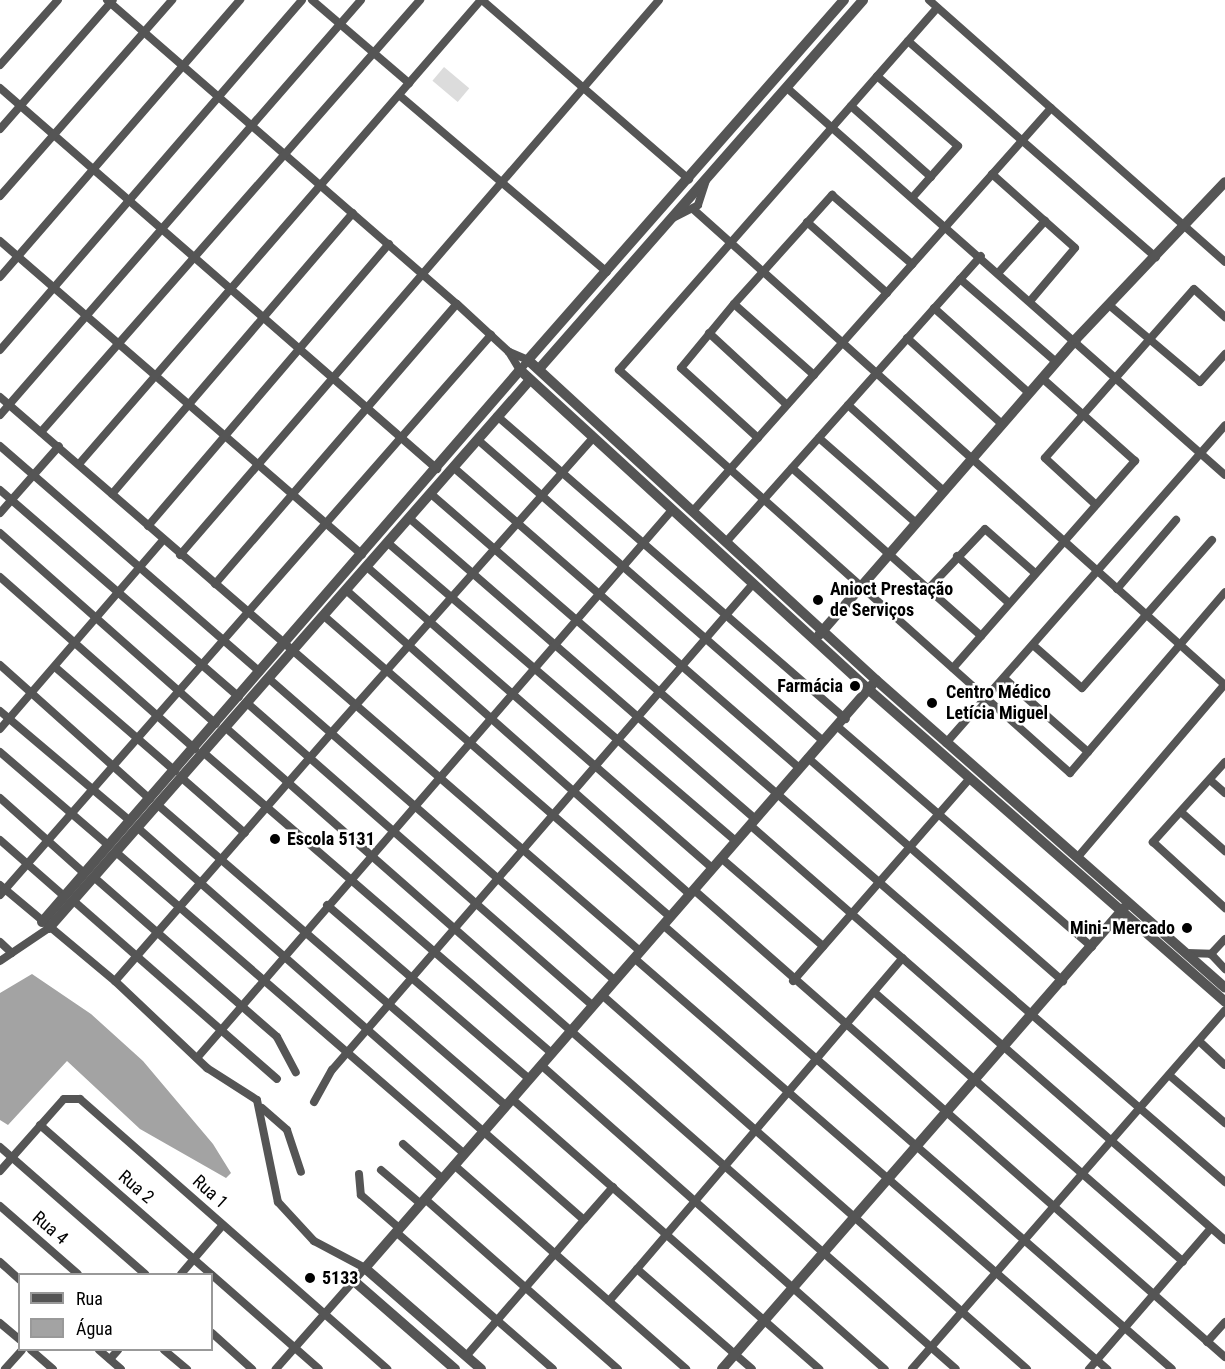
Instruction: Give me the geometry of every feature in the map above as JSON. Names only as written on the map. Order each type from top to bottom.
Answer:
[{"type":"street","points":[[0,66],[58,0]]},
{"type":"street","points":[[1,191],[54,137],[172,0]]},
{"type":"street","points":[[0,277],[240,0]]},
{"type":"street","points":[[0,350],[302,0]]},
{"type":"street","points":[[312,0],[409,83]]},
{"type":"street","points":[[0,415],[361,0]]},
{"type":"street","points":[[41,432],[420,0]]},
{"type":"street","points":[[79,464],[151,375],[481,0],[689,179]]},
{"type":"street","points":[[180,555],[503,184],[659,0]]},
{"type":"street","points":[[45,925],[76,903],[117,853],[134,825],[290,646],[362,555],[528,360],[844,0]]},
{"type":"street","points":[[290,646],[324,616],[478,440],[496,416],[787,88],[862,0]]},
{"type":"street","points":[[929,0],[1225,262]]},
{"type":"street","points":[[0,129],[110,1],[283,156],[353,213],[457,304],[508,352],[530,380],[868,689],[970,778],[1125,907],[1187,952],[1225,988]]},
{"type":"street","points":[[937,8],[619,370],[1070,773],[1225,592]]},
{"type":"street","points":[[908,42],[1156,257]]},
{"type":"street","points":[[877,76],[958,146],[912,198]]},
{"type":"street","points":[[0,88],[437,469]]},
{"type":"street","points":[[787,88],[1076,339],[1225,475]]},
{"type":"street","points":[[399,95],[607,272]]},
{"type":"street","points":[[851,106],[931,177]]},
{"type":"street","points":[[693,511],[1051,108]]},
{"type":"street","points":[[992,174],[1075,250],[1031,300]]},
{"type":"street","points":[[672,218],[693,209],[703,199],[706,180]]},
{"type":"street","points":[[814,640],[1076,339],[1187,228],[1225,182]]},
{"type":"street","points":[[758,438],[681,368],[762,272],[807,222],[835,196],[912,264]]},
{"type":"street","points":[[693,209],[1225,684],[1077,858]]},
{"type":"street","points":[[112,494],[353,213]]},
{"type":"street","points":[[999,272],[1045,221]]},
{"type":"street","points":[[807,222],[887,293]]},
{"type":"street","points":[[0,242],[53,291],[362,555]]},
{"type":"street","points":[[148,526],[389,244]]},
{"type":"street","points":[[726,542],[981,256]]},
{"type":"street","points":[[960,279],[1056,362]]},
{"type":"street","points":[[1095,504],[1044,460],[1194,289],[1225,317]]},
{"type":"street","points":[[215,584],[457,304]]},
{"type":"street","points":[[734,304],[814,375]]},
{"type":"street","points":[[1109,305],[1200,382],[1225,354]]},
{"type":"street","points":[[934,308],[1029,393]]},
{"type":"street","points":[[709,333],[787,405]]},
{"type":"street","points":[[301,1172],[287,1130],[197,1058],[115,981],[2,890],[49,842],[156,716],[490,335]]},
{"type":"street","points":[[907,339],[1002,424]]},
{"type":"street","points":[[508,352],[528,360],[539,369],[876,680],[1077,858],[1225,1002]]},
{"type":"street","points":[[953,668],[1135,459],[1042,378]]},
{"type":"street","points":[[0,397],[59,446],[180,555],[357,703],[522,847],[788,1093],[1107,1369]]},
{"type":"street","points":[[848,405],[944,491]]},
{"type":"street","points":[[496,416],[725,617],[939,814],[1092,948]]},
{"type":"street","points":[[946,743],[1225,425]]},
{"type":"street","points":[[115,981],[471,573],[593,438]]},
{"type":"street","points":[[819,438],[916,523]]},
{"type":"street","points":[[478,440],[703,642],[823,741]]},
{"type":"street","points":[[0,446],[615,981]]},
{"type":"street","points":[[0,513],[59,446]]},
{"type":"street","points":[[453,467],[518,520],[799,768]]},
{"type":"street","points":[[792,468],[981,636]]},
{"type":"street","points":[[0,490],[593,1006]]},
{"type":"street","points":[[431,494],[881,880],[1139,1109],[1225,1182]]},
{"type":"street","points":[[197,1058],[439,775],[672,510]]},
{"type":"street","points":[[409,519],[555,643],[851,914],[1225,1240]]},
{"type":"street","points":[[1117,589],[1176,520]]},
{"type":"street","points":[[928,588],[985,529],[1035,573]]},
{"type":"street","points":[[0,533],[956,1369]]},
{"type":"street","points":[[0,729],[98,620],[163,540]]},
{"type":"street","points":[[1033,645],[1082,688],[1212,540]]},
{"type":"street","points":[[388,543],[736,841]]},
{"type":"street","points":[[957,556],[1009,603]]},
{"type":"street","points":[[367,567],[513,691],[712,868]]},
{"type":"street","points":[[0,577],[156,716],[551,1053]]},
{"type":"street","points":[[314,1102],[346,1054],[366,1030],[522,847],[753,584]]},
{"type":"street","points":[[346,590],[407,647],[491,716],[944,1115],[1225,1357]]},
{"type":"street","points":[[324,616],[551,815],[915,1148],[1172,1369]]},
{"type":"street","points":[[0,665],[154,802],[389,1004],[613,1187],[819,1369]]},
{"type":"street","points":[[55,668],[245,833]]},
{"type":"street","points":[[1004,678],[1088,752]]},
{"type":"street","points":[[276,1369],[712,868],[781,794],[799,768],[842,723],[876,680]]},
{"type":"street","points":[[0,711],[285,956],[366,1030],[485,1130],[584,1220]]},
{"type":"street","points":[[0,752],[108,845]]},
{"type":"street","points":[[808,758],[1063,981]]},
{"type":"street","points":[[1225,762],[1153,843],[1225,908]]},
{"type":"street","points":[[794,981],[970,778]]},
{"type":"street","points":[[1210,780],[1225,793]]},
{"type":"street","points":[[0,798],[84,873]]},
{"type":"street","points":[[1182,812],[1225,851]]},
{"type":"street","points":[[0,961],[34,939],[64,896],[108,845],[134,825]]},
{"type":"street","points":[[0,840],[64,896]]},
{"type":"street","points":[[117,853],[464,1154]]},
{"type":"street","points":[[721,858],[823,946]]},
{"type":"street","points":[[96,879],[277,1037],[296,1072]]},
{"type":"street","points":[[76,903],[277,1079]]},
{"type":"street","points":[[327,905],[529,1079]]},
{"type":"street","points":[[722,1369],[1092,948],[1125,907]]},
{"type":"street","points":[[1211,954],[1225,939]]},
{"type":"street","points":[[0,942],[12,953]]},
{"type":"street","points":[[1187,952],[1211,954],[1225,969]]},
{"type":"street","points":[[609,1301],[903,958]]},
{"type":"street","points":[[874,992],[1183,1262]]},
{"type":"street","points":[[602,995],[1027,1369]]},
{"type":"street","points":[[912,1369],[1225,1010]]},
{"type":"street","points":[[1199,1041],[1225,1065]]},
{"type":"street","points":[[542,1065],[885,1369]]},
{"type":"street","points":[[1169,1075],[1225,1123]]},
{"type":"street","name":"Rua 1","points":[[40,1125],[72,1097],[387,1369]]},
{"type":"street","points":[[262,1108],[278,1202],[314,1241],[365,1268],[481,1369]]},
{"type":"street","points":[[0,1171],[40,1125]]},
{"type":"street","name":"Rua 2","points":[[40,1125],[209,1273]]},
{"type":"street","points":[[402,1144],[442,1179]]},
{"type":"street","points":[[0,1147],[143,1273]]},
{"type":"street","points":[[454,1165],[686,1369]]},
{"type":"street","points":[[381,1170],[423,1201],[618,1369]]},
{"type":"street","points":[[359,1174],[361,1195],[553,1369]]},
{"type":"street","points":[[466,1356],[613,1187]]},
{"type":"street","name":"Rua 4","points":[[0,1206],[76,1273]]},
{"type":"street","points":[[183,1273],[222,1226]]},
{"type":"street","points":[[1089,1369],[1211,1228]]},
{"type":"street","points":[[0,1262],[18,1278]]},
{"type":"street","points":[[637,1269],[752,1369]]},
{"type":"street","name":"Rua 2","points":[[213,1277],[319,1369]]},
{"type":"street","points":[[354,1281],[453,1369]]},
{"type":"street","points":[[1207,1342],[1225,1322]]},
{"type":"street","points":[[0,1323],[18,1338]]},
{"type":"street","points":[[213,1334],[252,1369]]},
{"type":"street","points":[[5,1369],[21,1351]]},
{"type":"street","points":[[32,1351],[53,1369]]},
{"type":"street","points":[[100,1351],[121,1369]]},
{"type":"street","points":[[110,1359],[117,1351]]},
{"type":"street","points":[[165,1351],[187,1369]]},
{"type":"shaded area","points":[[444,67],[469,88],[458,102],[432,81]]},
{"type":"water","points":[[32,974],[91,1014],[143,1061],[213,1144],[231,1173],[226,1178],[140,1129],[67,1061],[8,1125],[0,1120],[0,993]]},
{"type":"place","name":"Anioct Prestação de Serviços","points":[[818,600]]},
{"type":"place","name":"Farmácia","points":[[855,686]]},
{"type":"place","name":"Centro Médico Letícia Miguel","points":[[932,703]]},
{"type":"place","name":"Escola 5131","points":[[275,839]]},
{"type":"place","name":"Mini- Mercado","points":[[1187,928]]},
{"type":"place","name":"5133","points":[[310,1278]]}]
